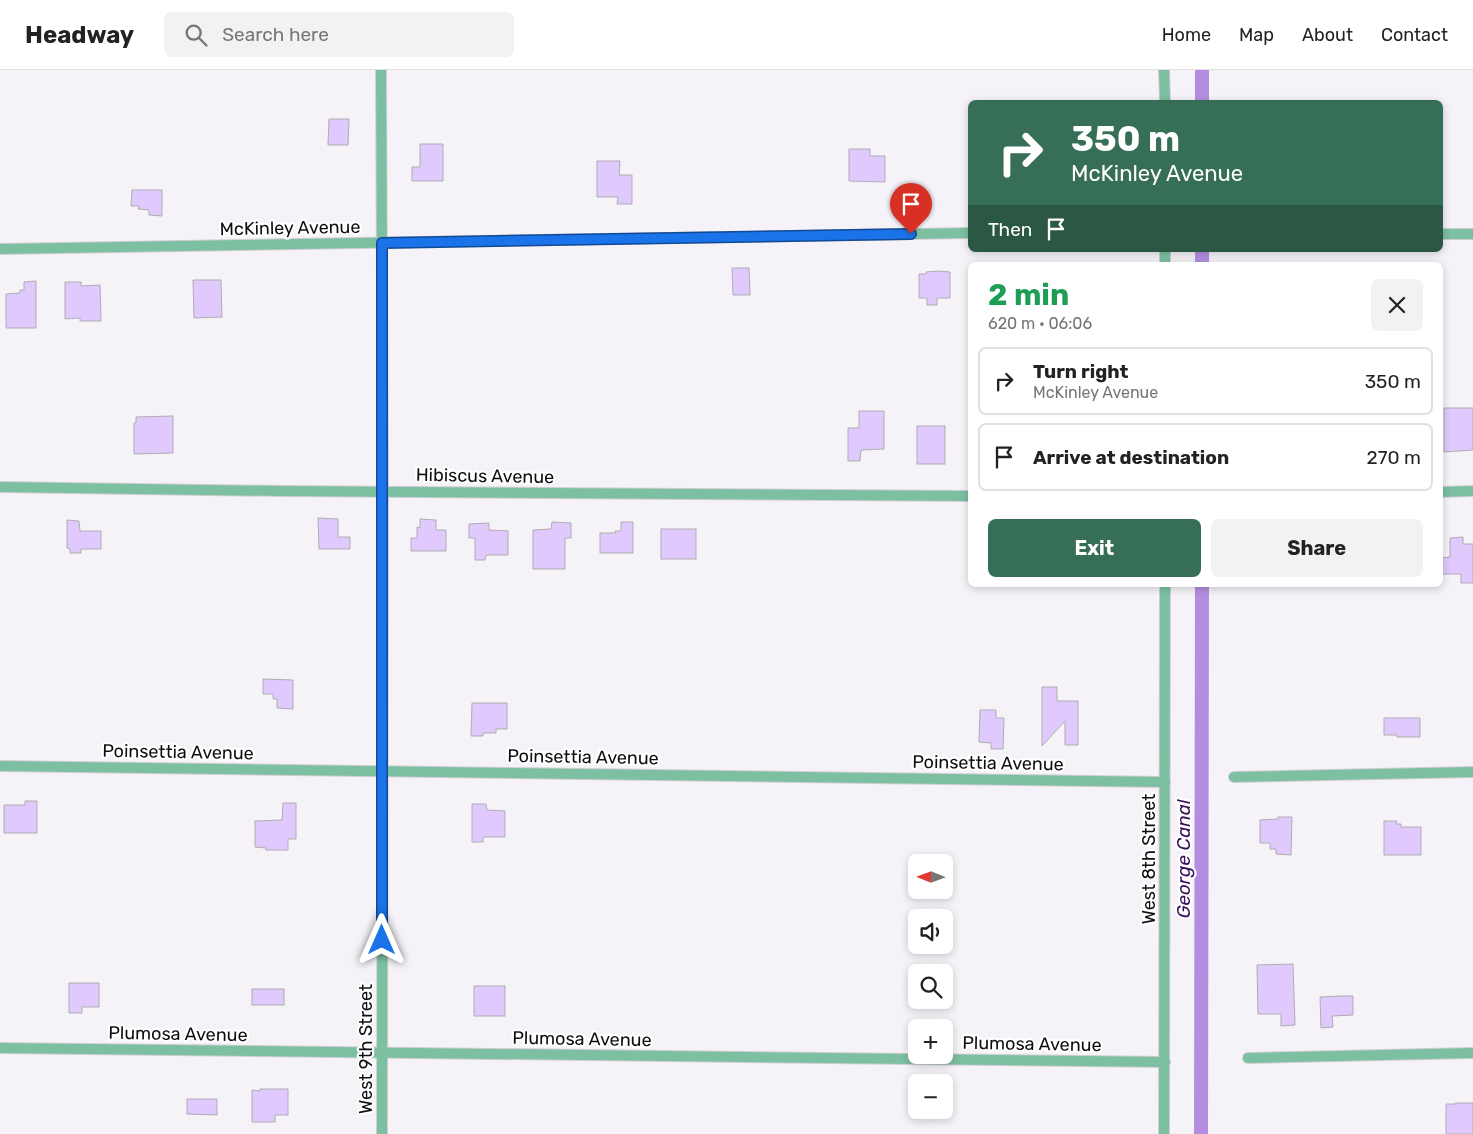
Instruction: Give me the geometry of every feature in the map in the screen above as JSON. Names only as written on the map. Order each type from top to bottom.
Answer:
[{"type":"street","name":"West 9th Street","points":[[381,70],[383,491],[382,1134]]},
{"type":"street","points":[[1164,70],[1165,100]]},
{"type":"street","name":"McKinley Avenue","points":[[0,249],[968,234]]},
{"type":"street","points":[[1443,234],[1473,234]]},
{"type":"street","name":"Hibiscus Avenue","points":[[0,487],[968,496]]},
{"type":"street","points":[[1443,492],[1473,491]]},
{"type":"street","name":"West 8th Street","points":[[1164,1134],[1166,587]]},
{"type":"street","name":"Poinsettia Avenue","points":[[0,766],[1165,782]]},
{"type":"street","points":[[1234,777],[1473,772]]},
{"type":"street","name":"Plumosa Avenue","points":[[0,1048],[1165,1062]]},
{"type":"street","points":[[1248,1058],[1473,1053]]},
{"type":"building","points":[[329,119],[349,119],[348,145],[328,145]]},
{"type":"building","points":[[420,144],[443,144],[443,181],[412,181],[412,167],[420,167]]},
{"type":"building","points":[[849,149],[870,149],[870,156],[885,156],[885,182],[849,181]]},
{"type":"building","points":[[597,161],[620,161],[619,175],[632,175],[632,204],[617,204],[618,197],[597,197]]},
{"type":"building","points":[[132,190],[162,190],[162,216],[149,215],[149,210],[138,209],[139,206],[131,206]]},
{"type":"building","points":[[732,268],[749,268],[750,295],[733,295]]},
{"type":"building","points":[[938,271],[950,272],[950,298],[937,298],[937,305],[927,305],[927,298],[919,298],[919,274]]},
{"type":"building","points":[[193,280],[221,280],[222,317],[194,318]]},
{"type":"building","points":[[36,281],[36,328],[6,328],[6,294],[20,293],[20,290],[24,290],[24,282]]},
{"type":"building","points":[[65,282],[81,282],[81,286],[100,285],[101,321],[80,321],[80,318],[65,319]]},
{"type":"building","points":[[1444,408],[1473,408],[1473,450],[1444,452]]},
{"type":"building","points":[[859,411],[884,411],[884,449],[861,450],[860,461],[848,461],[848,428],[859,428]]},
{"type":"building","points":[[173,416],[173,453],[134,454],[134,423],[136,423],[136,417]]},
{"type":"building","points":[[917,426],[945,426],[945,464],[917,464]]},
{"type":"building","points":[[318,518],[338,519],[338,537],[350,537],[350,549],[319,549]]},
{"type":"building","points":[[420,519],[436,520],[436,530],[446,530],[446,551],[411,551],[411,538],[417,538],[417,527],[420,528]]},
{"type":"building","points":[[67,520],[79,521],[80,531],[101,531],[101,549],[81,549],[81,553],[70,553],[70,549],[67,548]]},
{"type":"building","points":[[552,522],[571,523],[571,538],[565,538],[565,569],[533,569],[533,530],[551,529]]},
{"type":"building","points":[[621,522],[633,522],[633,553],[600,553],[600,533],[616,533],[615,531],[621,531]]},
{"type":"building","points":[[489,523],[489,530],[508,531],[508,555],[486,555],[485,560],[475,560],[475,538],[469,538],[469,524]]},
{"type":"building","points":[[661,529],[696,529],[696,559],[661,559]]},
{"type":"building","points":[[1463,537],[1463,544],[1473,544],[1473,583],[1461,583],[1461,574],[1443,574],[1443,558],[1450,557],[1450,538]]},
{"type":"building","points":[[263,679],[293,680],[293,709],[277,708],[277,699],[273,699],[273,694],[263,694]]},
{"type":"building","points":[[1042,687],[1057,687],[1057,701],[1078,701],[1078,745],[1065,745],[1065,721],[1042,746]]},
{"type":"building","points":[[472,703],[507,703],[507,729],[496,729],[496,733],[483,733],[483,736],[471,736]]},
{"type":"building","points":[[980,710],[996,710],[996,718],[1004,718],[1003,749],[991,749],[991,743],[979,742]]},
{"type":"building","points":[[1384,718],[1420,718],[1420,737],[1384,735]]},
{"type":"building","points":[[25,801],[37,801],[37,833],[4,833],[4,805],[25,805]]},
{"type":"building","points":[[283,803],[296,803],[296,839],[288,839],[288,850],[266,850],[266,848],[255,847],[255,821],[282,820]]},
{"type":"building","points":[[472,804],[486,804],[487,810],[505,811],[505,837],[483,837],[483,842],[472,842]]},
{"type":"building","points":[[1278,817],[1292,817],[1291,855],[1276,854],[1276,849],[1270,849],[1270,843],[1260,843],[1260,820],[1278,819]]},
{"type":"building","points":[[1384,821],[1397,821],[1396,824],[1401,824],[1401,827],[1421,827],[1421,855],[1384,855]]},
{"type":"building","points":[[1293,964],[1295,1025],[1281,1026],[1281,1014],[1258,1014],[1257,965]]},
{"type":"building","points":[[69,983],[99,983],[99,1007],[82,1007],[82,1013],[69,1013]]},
{"type":"building","points":[[474,986],[505,986],[505,1016],[474,1016]]},
{"type":"building","points":[[252,989],[284,989],[284,1005],[252,1005]]},
{"type":"building","points":[[1353,996],[1353,1015],[1332,1016],[1333,1027],[1321,1028],[1320,997]]},
{"type":"building","points":[[260,1089],[288,1089],[288,1115],[275,1115],[275,1122],[252,1122],[252,1090],[260,1091]]},
{"type":"building","points":[[187,1099],[217,1099],[217,1115],[187,1114]]},
{"type":"building","points":[[1473,1103],[1473,1134],[1446,1134],[1446,1104]]},
{"type":"waterway","name":"George Canal","points":[[1202,70],[1202,100]]},
{"type":"waterway","name":"George Canal","points":[[1202,252],[1202,262]]},
{"type":"waterway","name":"George Canal","points":[[1201,1134],[1202,587]]},
{"type":"route","points":[[382,940],[382,243],[911,234]]}]
